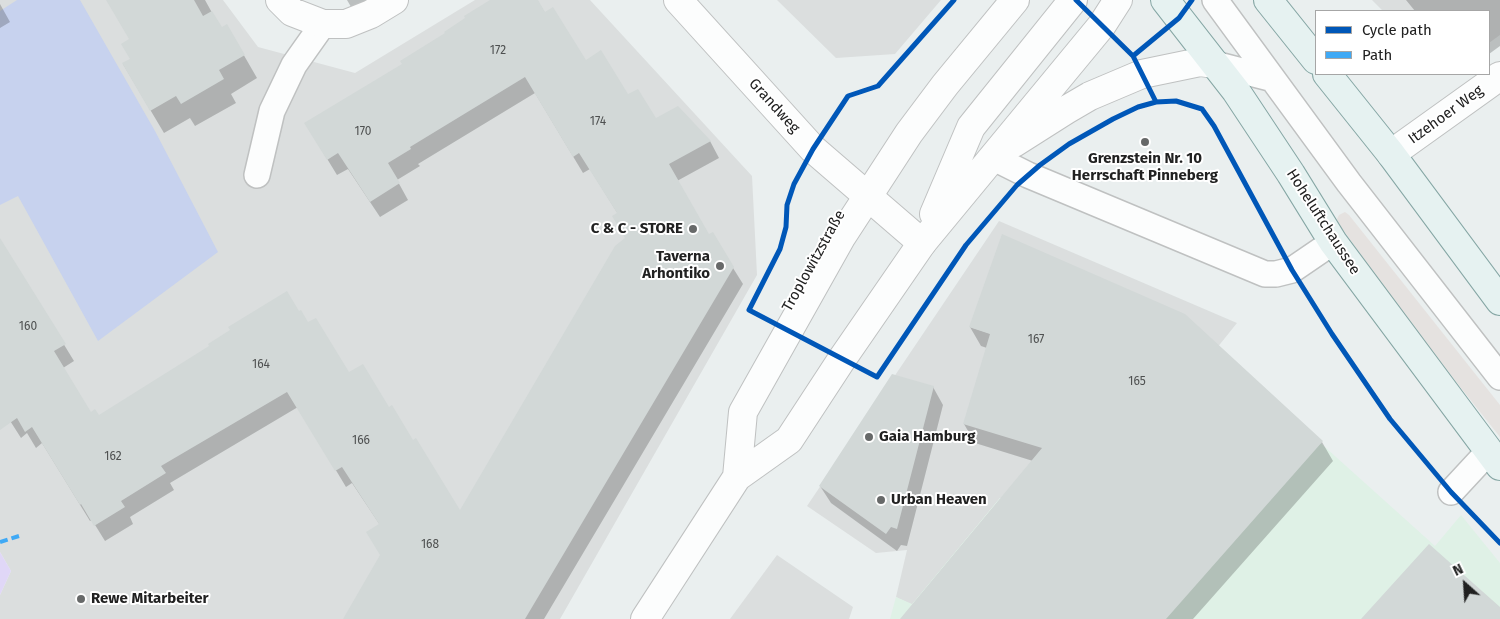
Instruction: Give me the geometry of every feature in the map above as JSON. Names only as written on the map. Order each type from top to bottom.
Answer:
[{"type":"main road","name":"Hoheluftchaussee","points":[[1165,0],[1236,91],[1292,174],[1332,242],[1494,459]]},
{"type":"main road","points":[[1268,0],[1315,59]]},
{"type":"main road","points":[[1328,75],[1391,154],[1500,301]]},
{"type":"street","points":[[280,0],[292,12],[323,24],[346,24],[371,14],[394,0]]},
{"type":"street","name":"Grandweg","points":[[678,0],[813,149],[922,243]]},
{"type":"street","name":"Troplowitzstraße","points":[[737,477],[743,412],[842,236],[866,196],[909,133],[945,85],[1015,0]]},
{"type":"street","points":[[922,243],[971,127],[1074,0]]},
{"type":"street","name":"Troplowitzstraße","points":[[644,619],[737,477],[790,440],[842,359],[922,243],[1102,25],[1118,0]]},
{"type":"street","points":[[992,157],[1090,96],[1134,77],[1200,62],[1215,64]]},
{"type":"street","name":"Itzehoer Weg","points":[[1391,154],[1500,76]]},
{"type":"lane","points":[[1215,0],[1349,183],[1500,377]]},
{"type":"lane","points":[[257,175],[272,111],[294,65],[323,24]]},
{"type":"lane","points":[[1215,64],[1273,79]]},
{"type":"lane","points":[[992,157],[1037,178],[1265,274],[1276,274],[1292,270],[1332,242]]},
{"type":"lane","points":[[1451,492],[1494,459]]},
{"type":"shaded area","points":[[0,0],[223,0],[258,47],[355,73],[475,0],[590,0],[752,176],[757,275],[560,619],[0,619],[0,595],[11,571],[0,552]]},
{"type":"shaded area","points":[[17,0],[80,0],[155,131],[218,252],[98,341],[18,196],[0,205],[0,11]]},
{"type":"shaded area","points":[[777,0],[941,0],[895,54],[836,58]]},
{"type":"shaded area","points":[[1372,0],[1500,0],[1500,35],[1490,42],[1490,10],[1382,10]]},
{"type":"shaded area","points":[[1345,212],[1500,405],[1500,437],[1422,339],[1338,223],[1339,215]]},
{"type":"shaded area","points":[[999,221],[1237,323],[1086,511],[1025,513],[1000,498],[912,605],[896,597],[907,550],[876,553],[807,506]]},
{"type":"shaded area","points":[[1216,349],[1435,546],[1461,515],[1500,563],[1500,619],[890,619],[896,597],[912,604],[1000,498],[1025,512]]},
{"type":"shaded area","points":[[0,552],[11,571],[0,595]]},
{"type":"shaded area","points":[[777,555],[853,607],[849,619],[730,619]]},
{"type":"building","points":[[106,0],[194,0],[203,16],[212,11],[222,27],[227,24],[245,55],[219,70],[224,79],[181,104],[176,96],[150,111],[122,63],[130,59],[121,44],[129,39]]},
{"type":"building","points":[[490,0],[538,0],[545,12],[553,7],[586,60],[601,50],[628,94],[638,89],[656,118],[678,106],[711,141],[669,164],[709,234],[713,232],[734,267],[525,619],[343,619],[380,555],[366,532],[379,524],[342,467],[335,471],[287,392],[161,466],[166,473],[121,501],[125,507],[94,526],[32,427],[25,432],[17,418],[0,430],[0,238],[66,344],[54,351],[91,412],[95,409],[99,415],[209,346],[208,344],[230,330],[228,327],[287,291],[308,322],[316,318],[349,372],[363,364],[389,407],[392,405],[413,440],[416,438],[460,510],[615,246],[625,238],[612,216],[617,213],[579,153],[573,157],[525,77],[410,147],[411,149],[388,163],[400,183],[370,202],[338,153],[327,160],[304,123],[402,64],[400,61],[445,33],[465,18],[464,16]]},
{"type":"building","points":[[1002,234],[1185,314],[1323,441],[1166,619],[900,619],[1042,448],[963,424],[990,334],[969,327]]},
{"type":"building","points":[[892,374],[934,386],[897,529],[891,527],[886,534],[819,486]]},
{"type":"building","points":[[1429,544],[1500,607],[1500,619],[1361,619]]},
{"type":"marked path","points":[[0,542],[19,536]]},
{"type":"cycle path","points":[[954,0],[878,86],[848,96],[813,149],[794,184],[787,205],[786,227],[780,249],[749,310],[877,377],[966,245],[1017,185],[1040,165],[1069,144],[1138,107],[1156,102],[1176,101],[1202,109],[1214,126],[1292,270],[1332,334],[1390,419],[1451,492],[1500,543]]},
{"type":"cycle path","points":[[1076,0],[1133,56],[1156,102]]},
{"type":"cycle path","points":[[1133,56],[1179,18],[1192,0]]},
{"type":"place","name":"Grenzstein Nr. 10 Herrschaft Pinneberg","points":[[1145,142]]},
{"type":"place","name":"C & C - STORE","points":[[693,229]]},
{"type":"place","name":"Taverna Arhontiko","points":[[720,266]]},
{"type":"place","name":"Gaia Hamburg","points":[[869,437]]},
{"type":"place","name":"Urban Heaven","points":[[881,500]]},
{"type":"place","name":"Rewe Mitarbeiter","points":[[81,599]]}]
